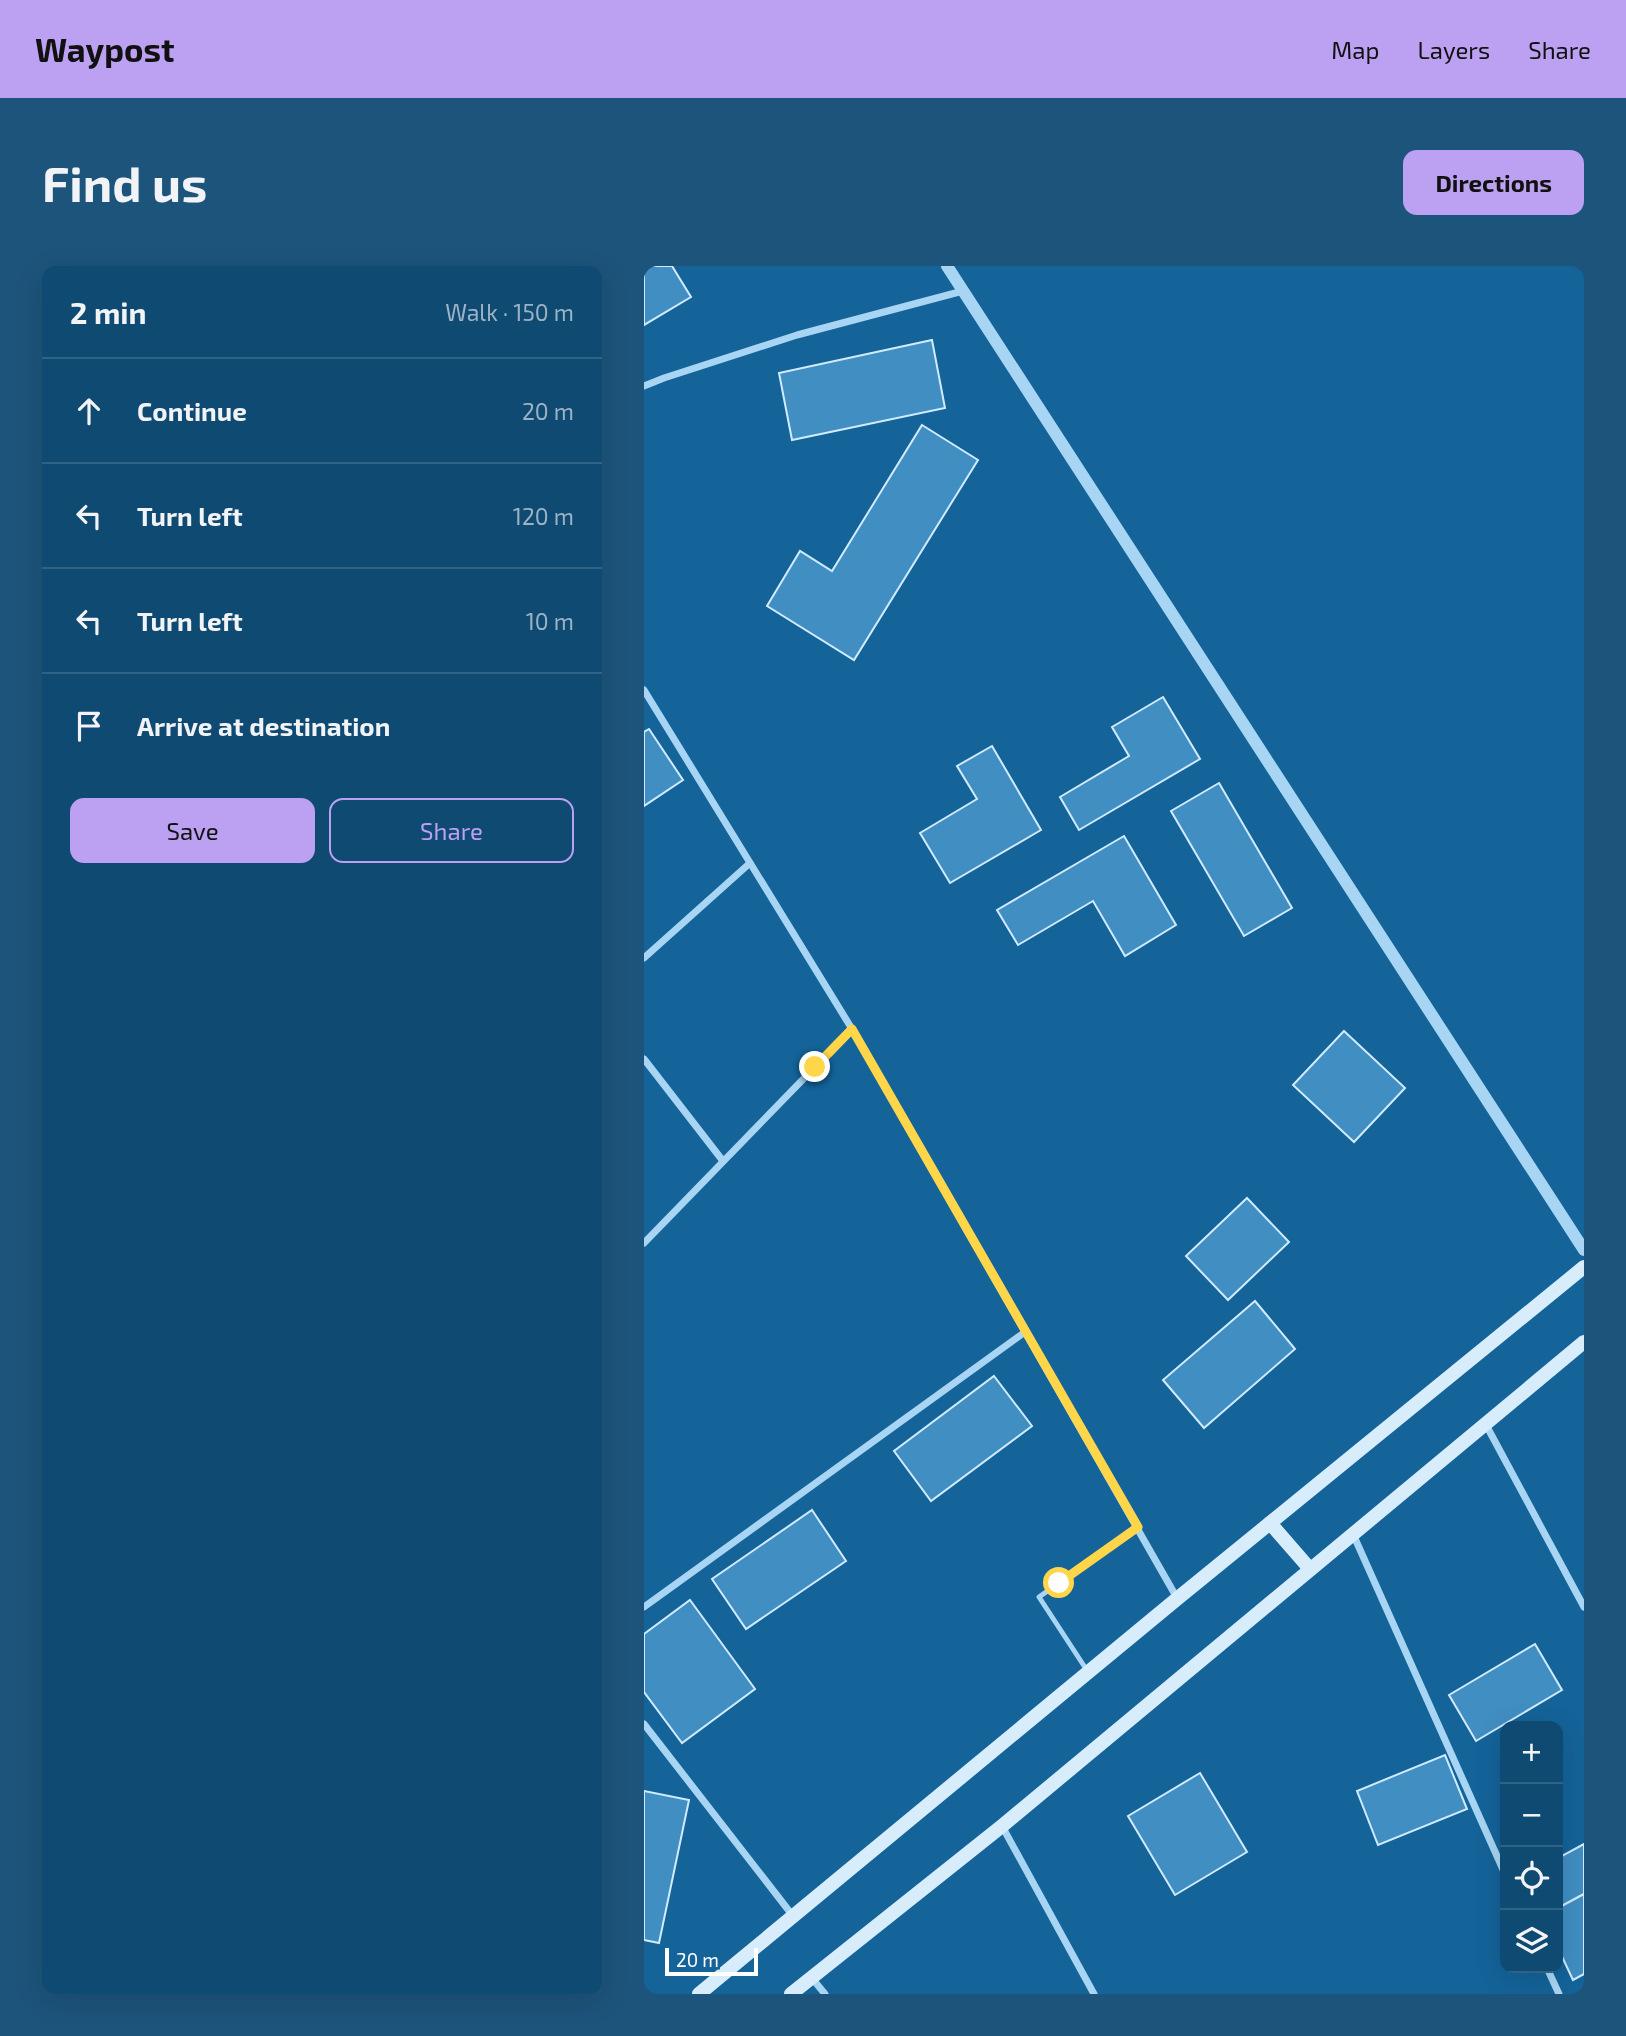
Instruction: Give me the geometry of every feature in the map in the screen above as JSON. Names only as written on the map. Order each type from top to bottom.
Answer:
[{"type":"main road","points":[[699,1994],[1269,1523],[1584,1267]]},
{"type":"main road","points":[[790,1994],[1002,1826],[1584,1342]]},
{"type":"main road","points":[[1269,1523],[1310,1569]]},
{"type":"street","points":[[947,266],[1584,1250]]},
{"type":"street","points":[[644,386],[797,335],[962,290]]},
{"type":"street","points":[[644,690],[852,1029],[1178,1598]]},
{"type":"street","points":[[644,958],[750,863]]},
{"type":"street","points":[[644,1243],[852,1029]]},
{"type":"street","points":[[644,1059],[723,1161]]},
{"type":"street","points":[[644,1607],[1025,1332]]},
{"type":"street","points":[[1485,1423],[1584,1607]]},
{"type":"street","points":[[1352,1534],[1500,1863]]},
{"type":"street","points":[[644,1724],[793,1916]]},
{"type":"street","points":[[1002,1826],[1094,1994]]},
{"type":"street","points":[[1549,1973],[1559,1994]]},
{"type":"street","points":[[811,1977],[825,1994]]},
{"type":"lane","points":[[1089,1672],[1039,1597],[1138,1527]]},
{"type":"building","points":[[644,266],[672,266],[691,297],[644,325]]},
{"type":"building","points":[[932,340],[945,408],[792,440],[779,373]]},
{"type":"building","points":[[922,425],[978,460],[854,660],[767,606],[800,551],[832,571]]},
{"type":"building","points":[[1163,697],[1200,759],[1079,830],[1060,797],[1129,756],[1112,727]]},
{"type":"building","points":[[649,729],[683,780],[644,806],[644,732]]},
{"type":"building","points":[[992,746],[1041,830],[950,883],[920,833],[977,799],[957,766]]},
{"type":"building","points":[[1219,783],[1292,908],[1244,936],[1171,811]]},
{"type":"building","points":[[1124,836],[1176,925],[1125,956],[1093,901],[1018,945],[997,910]]},
{"type":"building","points":[[1344,1031],[1405,1088],[1354,1142],[1293,1085]]},
{"type":"building","points":[[1247,1198],[1289,1242],[1228,1300],[1186,1256]]},
{"type":"building","points":[[1255,1301],[1295,1349],[1204,1428],[1163,1380]]},
{"type":"building","points":[[994,1376],[1032,1426],[931,1501],[894,1451]]},
{"type":"building","points":[[812,1510],[846,1561],[746,1629],[712,1579]]},
{"type":"building","points":[[690,1600],[755,1689],[682,1743],[644,1692],[644,1634]]},
{"type":"building","points":[[1535,1644],[1562,1690],[1510,1721],[1500,1721],[1500,1727],[1476,1741],[1449,1695]]},
{"type":"building","points":[[1445,1755],[1467,1809],[1378,1845],[1357,1791]]},
{"type":"building","points":[[1200,1773],[1247,1852],[1175,1895],[1128,1816]]},
{"type":"building","points":[[644,1791],[689,1800],[659,1943],[644,1940]]},
{"type":"building","points":[[1584,1844],[1584,1894],[1563,1905],[1563,1855]]},
{"type":"building","points":[[1584,1894],[1584,1974],[1573,1980],[1563,1959],[1563,1905]]},
{"type":"route","points":[[815,1067],[852,1029],[1138,1527],[1059,1583]]}]
